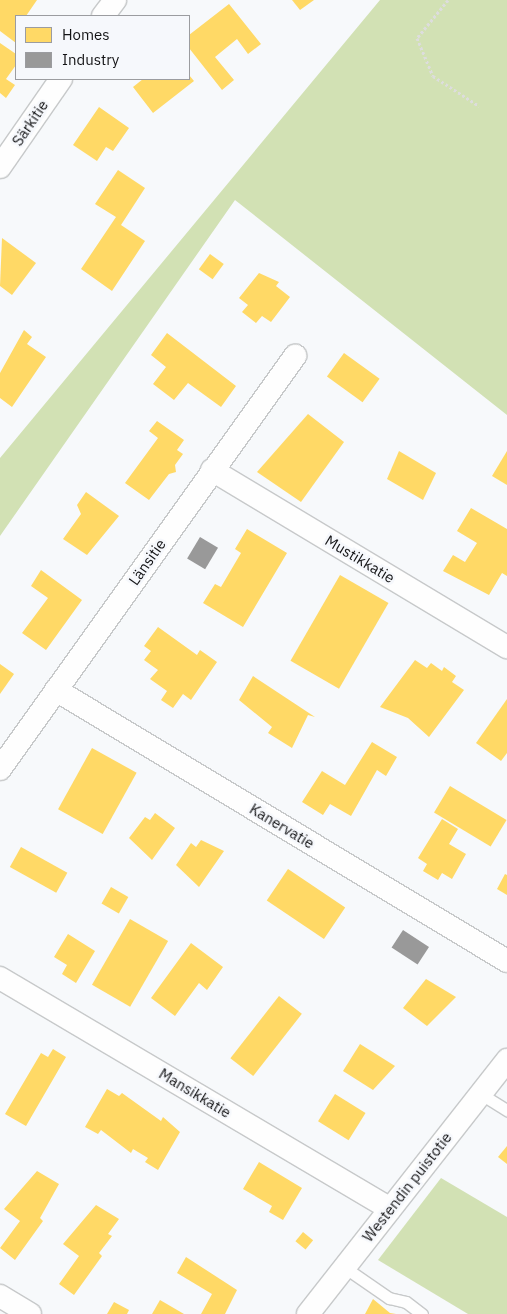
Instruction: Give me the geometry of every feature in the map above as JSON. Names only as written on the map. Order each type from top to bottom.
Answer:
[{"type":"street","points":[[105,15],[115,0]]},
{"type":"street","name":"Särkitie","points":[[0,167],[60,80]]},
{"type":"street","name":"Länsitie","points":[[0,769],[212,470],[296,356]]},
{"type":"street","name":"Mustikkatie","points":[[212,470],[507,647]]},
{"type":"street","name":"Kanervatie","points":[[56,690],[507,961]]},
{"type":"street","name":"Mansikkatie","points":[[0,978],[390,1209]]},
{"type":"street","name":"Westendin puistotie","points":[[308,1314],[507,1060]]},
{"type":"street","points":[[0,1296],[30,1314]]},
{"type":"lane","points":[[480,1094],[507,1110]]},
{"type":"lane","points":[[344,1267],[389,1298],[406,1302],[422,1314]]},
{"type":"path","points":[[448,0],[416,38],[433,76],[479,106]]},
{"type":"green space","points":[[380,0],[507,0],[507,415],[235,200],[0,536],[0,458]]},
{"type":"green space","points":[[441,1178],[507,1217],[507,1314],[468,1314],[378,1260]]},
{"type":"building: Homes","points":[[0,0],[37,0],[27,15],[15,15],[15,42],[0,31]]},
{"type":"building: Homes","points":[[292,0],[314,0],[300,10]]},
{"type":"building: Homes","points":[[229,4],[261,44],[248,54],[237,39],[215,57],[234,80],[222,90],[190,49],[190,34]]},
{"type":"building: Homes","points":[[0,43],[15,53],[15,66],[6,79],[15,85],[6,98],[0,93]]},
{"type":"building: Homes","points":[[190,76],[194,81],[153,113],[133,87],[142,80],[190,80]]},
{"type":"building: Homes","points":[[99,107],[129,128],[113,151],[106,147],[97,161],[73,145]]},
{"type":"building: Homes","points":[[118,170],[145,188],[121,225],[145,241],[112,291],[81,269],[116,217],[95,204]]},
{"type":"building: Homes","points":[[2,238],[36,263],[12,295],[0,286]]},
{"type":"building: Homes","points":[[210,254],[224,264],[213,279],[199,269]]},
{"type":"building: Homes","points":[[259,273],[279,282],[276,286],[290,297],[271,322],[262,316],[256,323],[242,312],[248,305],[239,298]]},
{"type":"building: Homes","points":[[24,330],[32,337],[27,344],[46,357],[12,407],[0,398],[0,373]]},
{"type":"building: Homes","points":[[167,333],[236,386],[221,407],[188,383],[174,400],[153,384],[166,367],[151,355]]},
{"type":"building: Homes","points":[[344,353],[380,379],[363,402],[327,376]]},
{"type":"building: Homes","points":[[308,414],[344,442],[301,502],[257,472]]},
{"type":"building: Homes","points":[[157,421],[184,440],[177,450],[183,454],[175,465],[176,472],[169,474],[149,500],[125,483],[158,438],[149,431]]},
{"type":"building: Homes","points":[[399,451],[436,473],[423,500],[387,479]]},
{"type":"building: Homes","points":[[507,451],[507,485],[492,476]]},
{"type":"building: Homes","points":[[86,492],[119,516],[87,555],[63,539],[81,514],[77,505]]},
{"type":"building: Homes","points":[[471,508],[507,529],[507,576],[502,573],[489,595],[443,571],[453,555],[465,562],[477,543],[457,531]]},
{"type":"building: Homes","points":[[247,529],[287,553],[243,627],[203,603],[215,584],[221,587],[241,553],[235,549]]},
{"type":"building: Homes","points":[[41,570],[82,600],[46,650],[22,633],[48,598],[31,586]]},
{"type":"building: Homes","points":[[340,575],[388,603],[339,689],[290,661]]},
{"type":"building: Homes","points":[[158,627],[197,655],[200,650],[217,662],[191,700],[183,694],[173,708],[161,700],[167,691],[150,679],[158,670],[144,660],[151,651],[144,646]]},
{"type":"building: Homes","points":[[415,660],[427,668],[431,663],[442,671],[444,667],[456,676],[452,682],[464,690],[429,737],[408,718],[380,707]]},
{"type":"building: Homes","points":[[0,664],[14,674],[0,694]]},
{"type":"building: Homes","points":[[253,676],[315,717],[308,715],[292,748],[268,733],[272,727],[239,700]]},
{"type":"building: Homes","points":[[507,699],[507,753],[501,761],[476,743]]},
{"type":"building: Homes","points":[[372,742],[397,757],[386,776],[377,770],[351,816],[330,804],[323,815],[302,802],[322,771],[345,785]]},
{"type":"building: Homes","points":[[92,748],[137,773],[103,834],[58,809]]},
{"type":"building: Homes","points":[[450,786],[507,820],[491,847],[434,813]]},
{"type":"building: Homes","points":[[155,813],[175,828],[152,860],[129,838],[145,817],[150,820]]},
{"type":"building: Homes","points":[[442,819],[458,829],[449,844],[466,854],[452,879],[442,873],[438,880],[423,871],[427,864],[418,858]]},
{"type":"building: Homes","points":[[201,840],[224,851],[199,887],[176,865],[191,843],[196,847]]},
{"type":"building: Homes","points":[[21,847],[67,873],[56,893],[10,867]]},
{"type":"building: Homes","points":[[288,869],[345,908],[324,939],[267,901]]},
{"type":"building: Homes","points":[[505,874],[507,875],[507,895],[497,889]]},
{"type":"building: Homes","points":[[111,887],[128,897],[119,913],[102,903]]},
{"type":"building: Homes","points":[[130,919],[168,941],[130,1007],[92,985]]},
{"type":"building: Homes","points":[[68,934],[95,951],[76,983],[62,974],[67,965],[54,957]]},
{"type":"building: Homes","points":[[191,943],[223,967],[207,990],[199,983],[175,1016],[151,998]]},
{"type":"building: Homes","points":[[426,979],[456,997],[427,1026],[403,1008]]},
{"type":"building: Homes","points":[[279,996],[302,1014],[253,1076],[230,1058]]},
{"type":"building: Homes","points":[[360,1044],[395,1066],[373,1090],[343,1071]]},
{"type":"building: Homes","points":[[53,1049],[66,1057],[26,1126],[5,1114],[41,1053],[48,1057]]},
{"type":"building: Homes","points":[[107,1089],[119,1096],[122,1093],[161,1121],[163,1117],[180,1132],[158,1170],[145,1162],[148,1158],[133,1149],[131,1153],[101,1130],[98,1134],[85,1127]]},
{"type":"building: Homes","points":[[335,1094],[366,1113],[349,1140],[318,1121]]},
{"type":"building: Homes","points":[[507,1146],[507,1164],[498,1157]]},
{"type":"building: Homes","points":[[259,1162],[302,1188],[283,1220],[269,1212],[272,1206],[243,1189]]},
{"type":"building: Homes","points":[[37,1171],[59,1184],[40,1218],[43,1221],[15,1260],[0,1248],[20,1221],[4,1209]]},
{"type":"building: Homes","points":[[96,1205],[119,1219],[108,1234],[112,1236],[99,1253],[102,1256],[74,1295],[59,1284],[79,1256],[63,1244]]},
{"type":"building: Homes","points":[[303,1232],[313,1240],[306,1250],[295,1241]]},
{"type":"building: Homes","points":[[186,1257],[237,1290],[225,1314],[201,1314],[212,1294],[177,1273]]},
{"type":"building: Homes","points":[[373,1299],[390,1313],[396,1314],[365,1314]]},
{"type":"building: Homes","points":[[160,1300],[184,1314],[152,1314]]},
{"type":"building: Homes","points":[[114,1302],[129,1310],[127,1314],[107,1314]]},
{"type":"building: Industry","points":[[200,537],[218,548],[205,569],[187,558]]},
{"type":"building: Industry","points":[[403,930],[429,947],[418,964],[392,948]]}]
